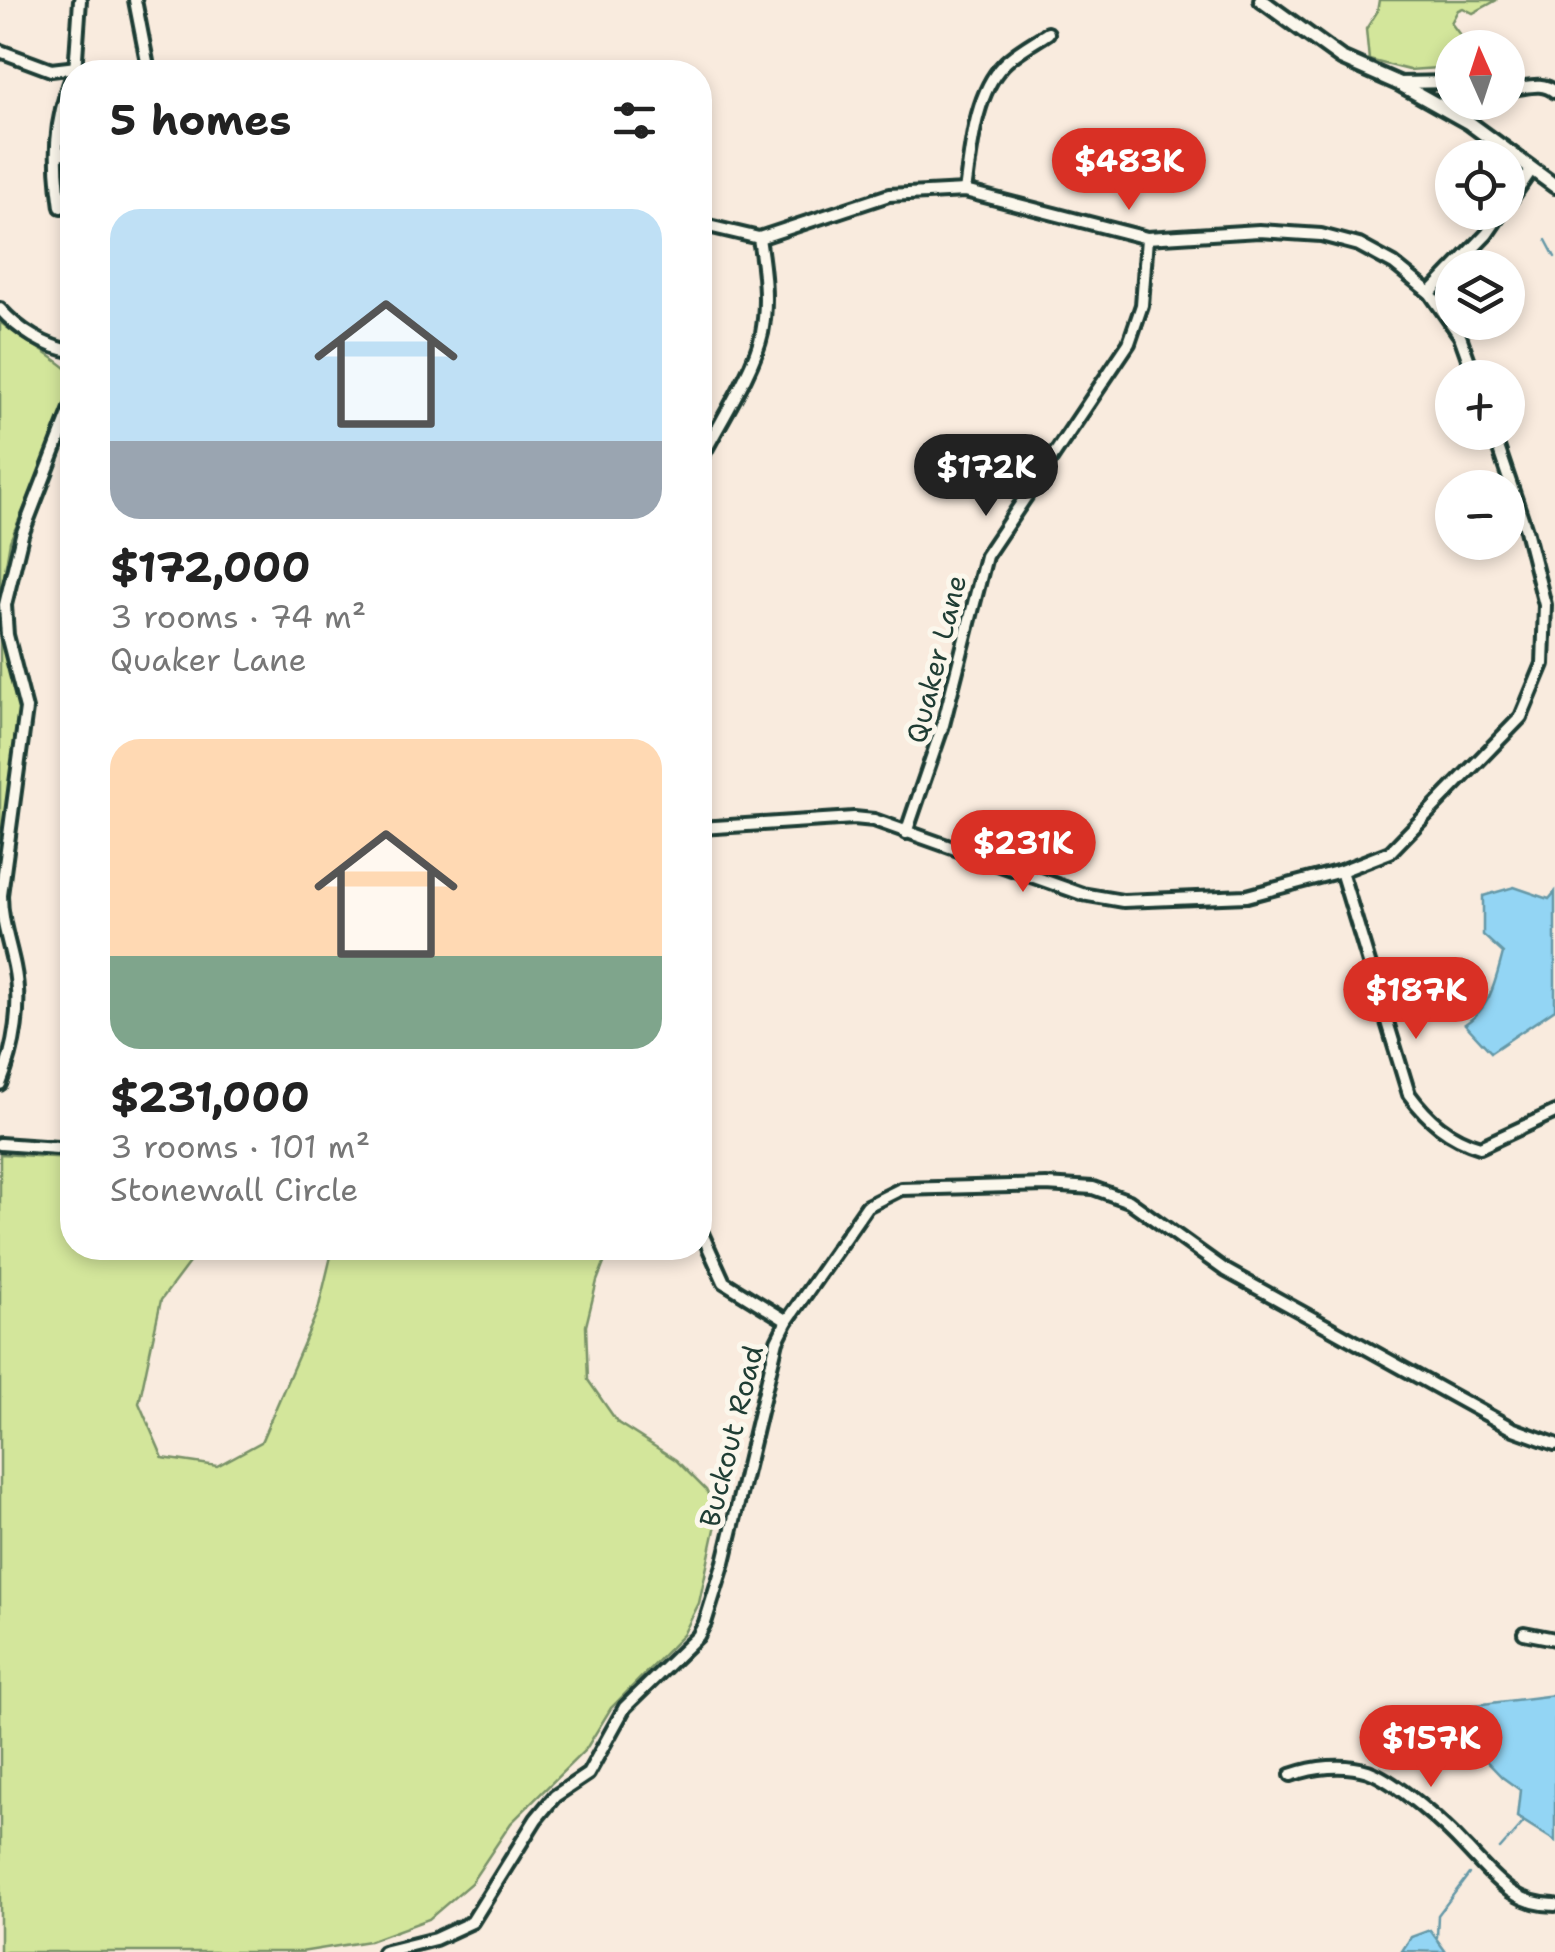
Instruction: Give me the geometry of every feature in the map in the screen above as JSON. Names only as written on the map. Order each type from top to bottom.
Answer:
[{"type":"street","points":[[76,60],[80,0]]},
{"type":"street","points":[[135,0],[147,60]]},
{"type":"street","points":[[1261,0],[1341,58],[1398,83],[1468,122],[1555,186]]},
{"type":"street","points":[[965,191],[974,134],[987,91],[1002,66],[1048,33]]},
{"type":"street","points":[[0,51],[60,71]]},
{"type":"street","points":[[1398,83],[1435,82]]},
{"type":"street","points":[[1525,86],[1548,86],[1555,92]]},
{"type":"street","points":[[60,115],[56,127],[60,201]]},
{"type":"street","points":[[1525,179],[1532,169]]},
{"type":"street","points":[[712,227],[759,238],[889,195],[965,191],[1147,238],[1258,231],[1321,235],[1360,246],[1394,264],[1430,293],[1460,336],[1469,360]]},
{"type":"street","points":[[1469,250],[1487,230]]},
{"type":"street","points":[[712,439],[758,349],[765,311],[759,238]]},
{"type":"street","name":"Quaker Lane","points":[[906,833],[944,726],[986,556],[1129,343],[1142,305],[1147,238]]},
{"type":"street","points":[[1430,293],[1435,288]]},
{"type":"street","points":[[0,309],[13,323],[60,347]]},
{"type":"street","points":[[0,1084],[10,1056],[17,1010],[1,895],[26,709],[7,635],[5,605],[22,535],[60,437]]},
{"type":"street","points":[[712,827],[874,820],[1082,894],[1122,900],[1248,896],[1341,871],[1390,852],[1521,717],[1543,664],[1545,605],[1526,530],[1499,450]]},
{"type":"street","points":[[1341,871],[1409,1094],[1422,1112],[1459,1141],[1480,1147],[1555,1112]]},
{"type":"street","points":[[0,1144],[60,1148]]},
{"type":"street","name":"Buckout Road","points":[[383,1952],[434,1939],[472,1922],[536,1819],[555,1796],[588,1774],[625,1707],[698,1636],[724,1562],[770,1363],[787,1321],[867,1206],[901,1190],[1046,1185],[1093,1188],[1130,1201],[1240,1278],[1511,1428],[1555,1444]]},
{"type":"street","points":[[712,1256],[724,1282],[787,1321]]},
{"type":"street","points":[[1524,1633],[1555,1639]]},
{"type":"street","points":[[1291,1775],[1312,1768],[1350,1768],[1382,1778],[1448,1828],[1511,1894],[1540,1905],[1555,1905]]},
{"type":"green space","points":[[1379,0],[1497,0],[1473,13],[1458,10],[1451,23],[1456,30],[1435,30],[1435,68],[1409,70],[1369,60],[1366,29],[1377,12]]},
{"type":"green space","points":[[0,322],[60,363],[60,423],[10,541],[0,601]]},
{"type":"green space","points":[[0,632],[19,708],[0,852]]},
{"type":"green space","points":[[0,1154],[60,1157],[60,1260],[191,1260],[161,1300],[139,1403],[163,1458],[217,1466],[261,1442],[318,1310],[330,1260],[605,1260],[586,1326],[588,1380],[618,1423],[676,1460],[706,1490],[718,1515],[699,1603],[683,1635],[611,1708],[586,1749],[511,1823],[471,1883],[429,1919],[369,1941],[301,1952],[0,1952]]},
{"type":"water","points":[[1514,887],[1549,899],[1555,892],[1555,1009],[1491,1052],[1465,1024],[1486,1002],[1503,953],[1483,935],[1483,896]]},
{"type":"water","points":[[1555,1695],[1555,1841],[1517,1817],[1520,1790],[1502,1777],[1446,1719],[1467,1706]]},
{"type":"water","points":[[1430,1930],[1446,1952],[1402,1951],[1411,1937]]},
{"type":"waterway","points":[[1546,240],[1555,257]]},
{"type":"waterway","points":[[1500,1849],[1523,1823]]},
{"type":"waterway","points":[[1437,1937],[1438,1915],[1469,1874]]}]
